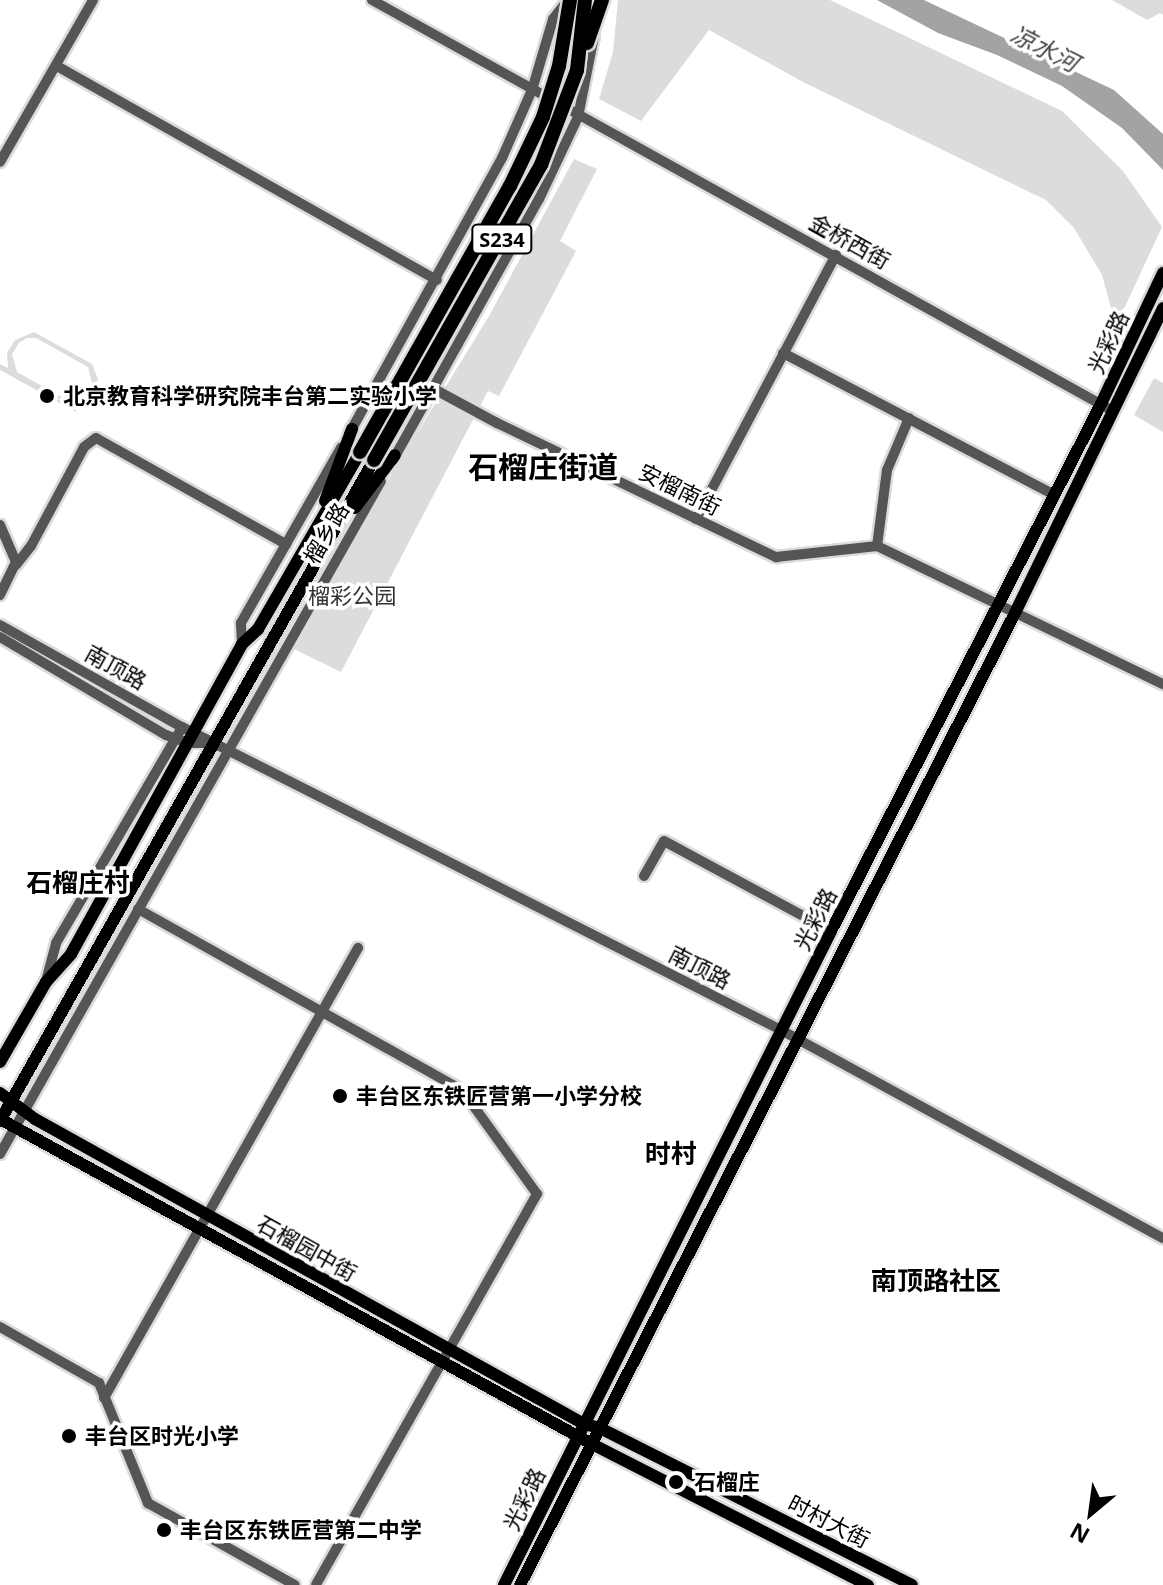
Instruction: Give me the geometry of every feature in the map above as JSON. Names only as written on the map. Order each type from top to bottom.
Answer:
[{"type":"highway","name":"榴乡路","points":[[360,452],[510,186],[543,117],[559,66],[569,0]]},
{"type":"highway","name":"榴乡路","points":[[374,460],[526,197],[553,137],[577,70],[585,0]]},
{"type":"highway","points":[[577,70],[602,0]]},
{"type":"main road","name":"光彩路","points":[[504,1585],[831,931],[1101,404],[1163,273]]},
{"type":"main road","name":"光彩路","points":[[520,1585],[1015,613],[1055,524],[1162,314]]},
{"type":"main road","points":[[312,535],[352,429]]},
{"type":"main road","name":"榴乡路","points":[[0,1062],[46,982],[71,954],[185,735],[242,644],[258,629],[360,452]]},
{"type":"main road","points":[[328,542],[395,455]]},
{"type":"main road","name":"榴乡路","points":[[0,1120],[374,460]]},
{"type":"main road","name":"石榴园中街","points":[[0,1093],[25,1111],[448,1356],[578,1436]]},
{"type":"main road","name":"石榴园中街","points":[[0,1120],[448,1356],[584,1424],[600,1428]]},
{"type":"main road","name":"时村大街","points":[[600,1428],[912,1585]]},
{"type":"main road","name":"时村大街","points":[[578,1436],[868,1585]]},
{"type":"street","points":[[0,162],[93,0]]},
{"type":"street","name":"金桥西街","points":[[372,0],[1113,411]]},
{"type":"street","name":"榴乡路","points":[[242,644],[241,623],[437,280],[502,158],[532,90],[553,19],[569,0]]},
{"type":"street","name":"榴乡路","points":[[0,1154],[499,276],[578,117],[602,0]]},
{"type":"street","points":[[57,66],[437,280]]},
{"type":"street","points":[[696,519],[836,255]]},
{"type":"street","points":[[783,353],[1055,495]]},
{"type":"street","name":"安榴南街","points":[[434,389],[497,423],[776,557],[877,546]]},
{"type":"street","points":[[909,418],[887,470],[877,546],[1163,684]]},
{"type":"street","points":[[0,595],[16,565],[31,546],[84,447],[96,438],[286,544]]},
{"type":"street","points":[[0,525],[16,565]]},
{"type":"street","name":"南顶路","points":[[0,625],[185,735]]},
{"type":"street","name":"南顶路","points":[[0,637],[185,735],[228,748],[781,1030],[1163,1238]]},
{"type":"street","points":[[644,876],[664,841],[831,931]]},
{"type":"street","points":[[138,909],[462,1090],[537,1194],[316,1585]]},
{"type":"street","points":[[104,1398],[358,948]]},
{"type":"street","points":[[0,1327],[99,1383],[148,1503],[295,1585]]},
{"type":"green space","points":[[618,0],[830,0],[1062,111],[1123,171],[1162,227],[1116,326],[1102,275],[1074,228],[1046,200],[803,82],[709,30],[641,121],[599,99],[613,52]]},
{"type":"green space","points":[[1112,0],[1163,0],[1163,15],[1160,13],[1147,20]]},
{"type":"green space","name":"榴彩公园","points":[[574,159],[597,169],[560,241],[576,251],[499,396],[488,391],[341,672],[294,649],[376,500],[489,316]]},
{"type":"green space","points":[[34,332],[92,364],[98,379],[96,389],[87,401],[76,406],[76,412],[0,370],[0,364],[8,368],[7,353],[15,340]],"holes":[[[27,338],[36,338],[88,367],[92,383],[86,395],[69,401],[17,372],[12,354],[19,343]]]},
{"type":"green space","points":[[1154,378],[1163,383],[1163,432],[1134,415]]},
{"type":"shaded area","points":[[877,0],[924,0],[1114,90],[1163,134],[1163,170],[1122,128],[1062,86],[997,55],[938,33]]},
{"type":"place","name":"北京教育科学研究院丰台第二实验小学","points":[[47,396]]},
{"type":"place","name":"丰台区东铁匠营第一小学分校","points":[[340,1096]]},
{"type":"place","name":"丰台区时光小学","points":[[69,1436]]},
{"type":"place","name":"石榴庄","points":[[676,1482]]},
{"type":"place","name":"丰台区东铁匠营第二中学","points":[[164,1530]]},
{"type":"district","name":"石榴庄街道","points":[[543,467]]},
{"type":"district","name":"石榴庄村","points":[[78,883]]},
{"type":"district","name":"时村","points":[[671,1154]]},
{"type":"district","name":"南顶路社区","points":[[936,1281]]},
{"type":"water label","name":"凉水河","points":[[1045,48]]}]
